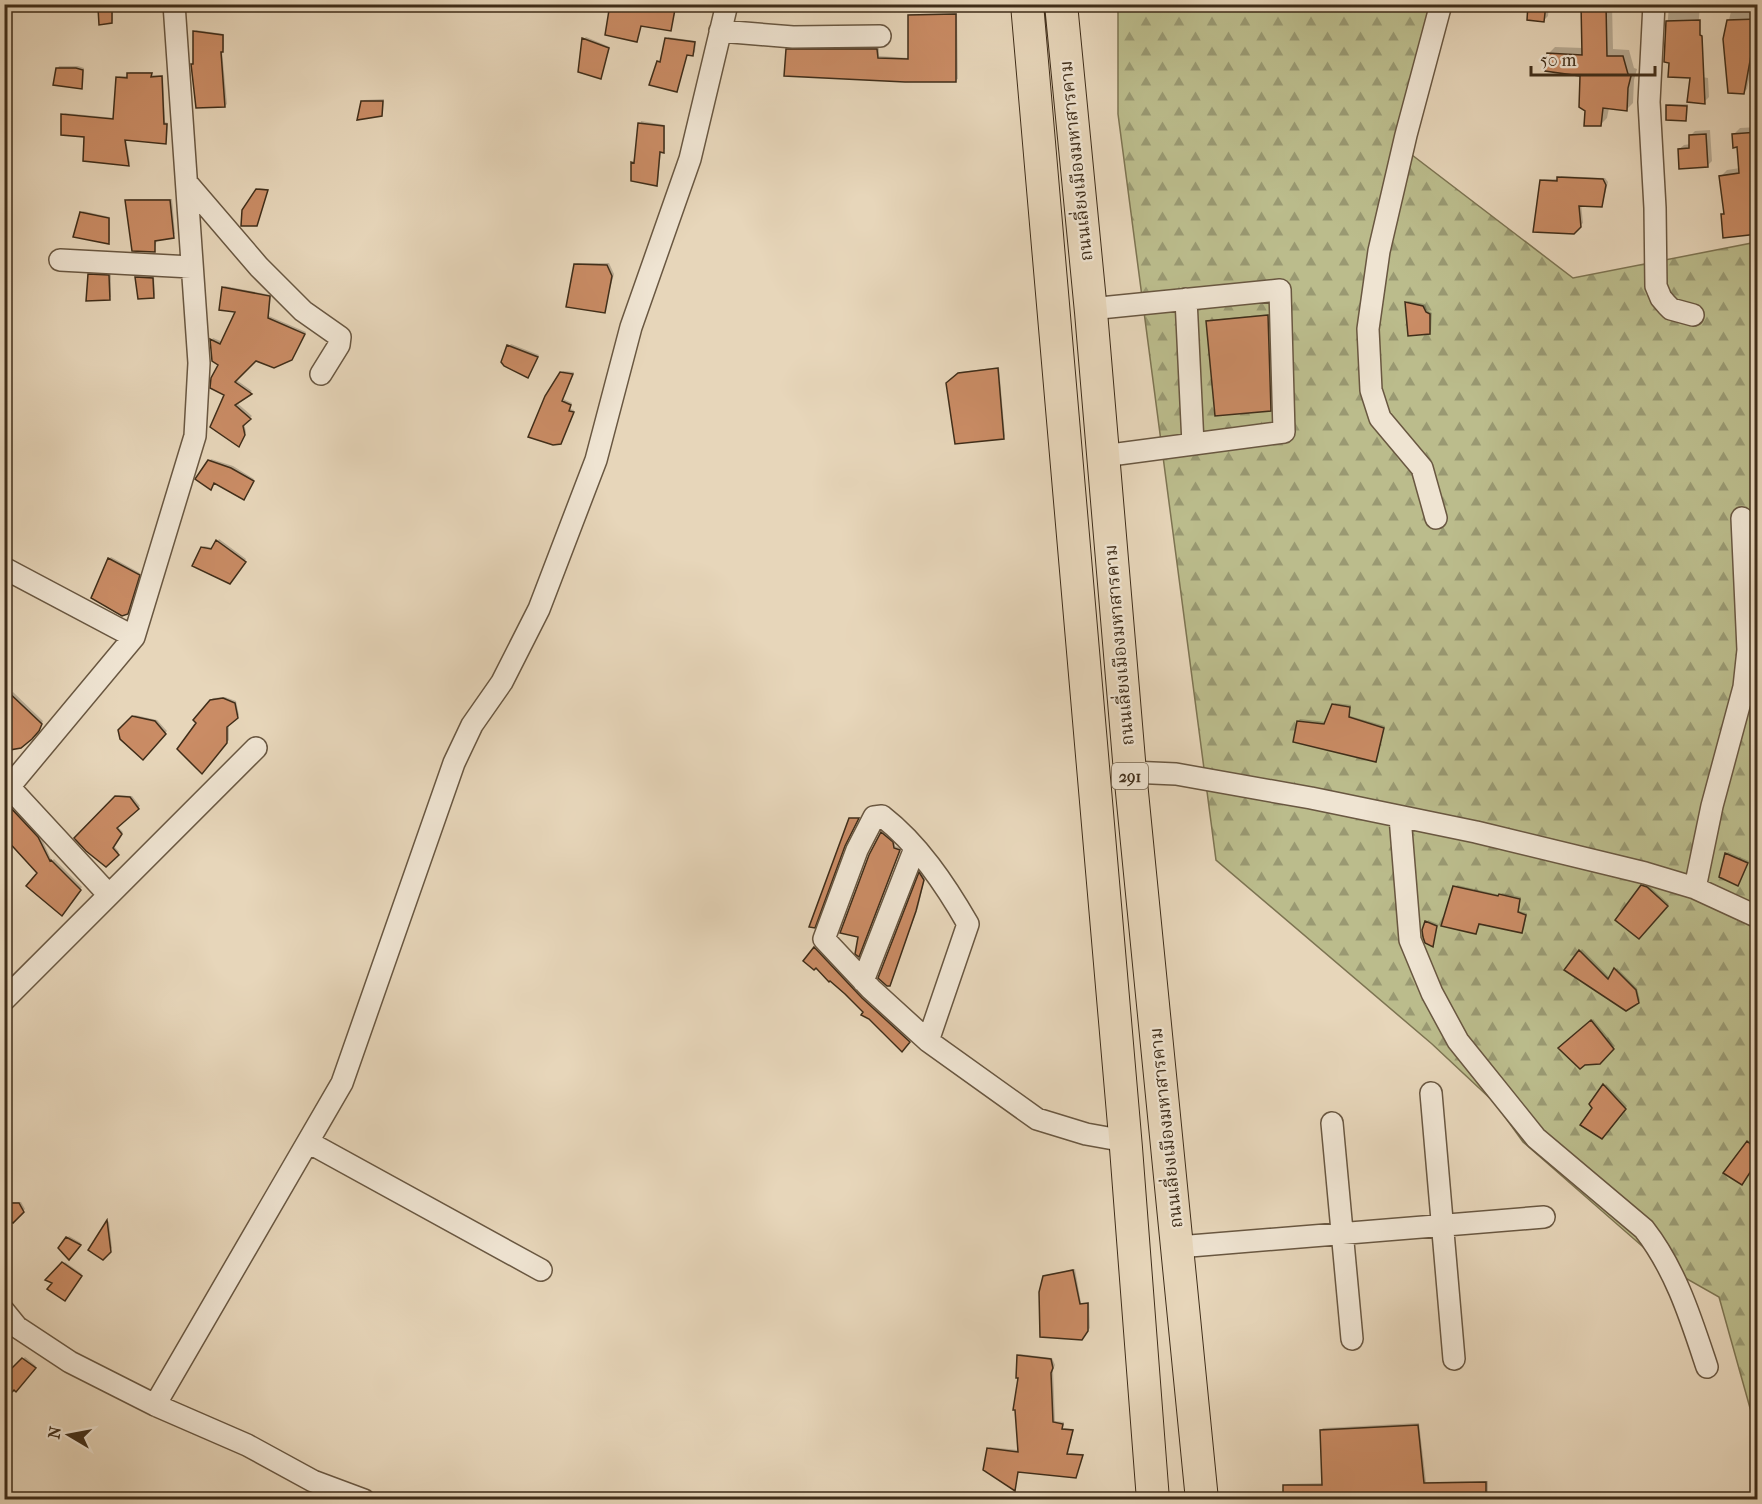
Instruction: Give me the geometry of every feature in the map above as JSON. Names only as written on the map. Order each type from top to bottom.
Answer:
[{"type":"highway","points":[[1009,4],[1031,62]]},
{"type":"highway","name":"ถนนเลี่ยงเมืองมหาสารคาม","points":[[1027,4],[1125,1141],[1153,1500]]},
{"type":"highway","name":"ถนนเลี่ยงเมืองมหาสารคาม","points":[[1061,4],[1130,772],[1202,1500]]},
{"type":"highway","points":[[1065,52],[1073,4]]},
{"type":"street","points":[[109,895],[7,790],[134,637],[195,436],[199,363],[174,4]]},
{"type":"street","points":[[154,1405],[342,1083],[454,763],[472,725],[502,682],[539,609],[596,460],[631,327],[690,159],[727,4]]},
{"type":"street","points":[[1436,518],[1422,468],[1380,418],[1371,390],[1368,329],[1379,250],[1406,135],[1441,4]]},
{"type":"street","points":[[1654,4],[1649,102],[1656,286],[1667,305],[1693,315]]},
{"type":"street","points":[[720,31],[793,37],[880,36]]},
{"type":"street","points":[[188,183],[259,267],[303,311],[339,337],[339,345],[321,374]]},
{"type":"street","points":[[60,260],[191,267]]},
{"type":"street","points":[[1090,309],[1280,290],[1284,432],[1103,456]]},
{"type":"street","points":[[1186,299],[1192,444]]},
{"type":"street","points":[[1695,888],[1712,806],[1744,687],[1748,650],[1742,518]]},
{"type":"street","points":[[4,568],[134,637]]},
{"type":"street","points":[[4,1000],[256,748]]},
{"type":"street","points":[[1130,772],[1176,774],[1311,798],[1476,832],[1645,873],[1695,888],[1758,917]]},
{"type":"street","points":[[928,1041],[968,924],[947,888],[899,829],[882,816],[874,818],[857,850],[824,939],[863,981],[928,1041],[1038,1119],[1086,1134],[1125,1141]]},
{"type":"street","points":[[1400,817],[1410,940],[1432,993],[1458,1041],[1536,1138],[1644,1229],[1655,1243],[1684,1299],[1707,1367]]},
{"type":"street","points":[[863,981],[915,848]]},
{"type":"street","points":[[1431,1093],[1454,1359]]},
{"type":"street","points":[[1332,1123],[1352,1339]]},
{"type":"street","points":[[308,1142],[541,1270]]},
{"type":"street","points":[[1178,1247],[1544,1217]]},
{"type":"street","points":[[9,1327],[70,1362],[154,1405],[247,1445],[313,1482],[364,1500]]},
{"type":"green space","points":[[1118,5],[1431,5],[1399,145],[1573,278],[1757,242],[1757,1433],[1719,1297],[1666,1267],[1523,1142],[1495,1103],[1432,1044],[1216,860],[1118,114]]},
{"type":"building","points":[[112,4],[112,23],[99,25],[98,8]]},
{"type":"building","points":[[610,4],[676,4],[671,31],[641,26],[637,42],[605,35]]},
{"type":"building","points":[[1528,4],[1546,4],[1544,22],[1527,20]]},
{"type":"building","points":[[1581,4],[1606,4],[1607,56],[1623,56],[1628,74],[1631,76],[1627,111],[1603,108],[1601,126],[1584,126],[1585,111],[1579,107],[1580,76],[1545,71],[1547,53],[1582,55]]},
{"type":"building","points":[[956,14],[956,82],[784,76],[786,49],[877,49],[878,58],[908,59],[908,15]]},
{"type":"building","points":[[1758,19],[1758,40],[1754,39],[1744,94],[1728,93],[1723,39],[1727,20]]},
{"type":"building","points":[[1700,20],[1705,104],[1687,102],[1690,78],[1668,77],[1669,63],[1664,62],[1666,21]]},
{"type":"building","points":[[193,31],[223,35],[223,52],[221,52],[225,107],[196,108],[191,64],[193,64]]},
{"type":"building","points":[[582,38],[609,48],[601,79],[578,72]]},
{"type":"building","points":[[665,38],[695,42],[693,56],[687,55],[677,92],[649,85],[657,61],[660,62]]},
{"type":"building","points":[[56,68],[83,70],[82,89],[53,85]]},
{"type":"building","points":[[127,73],[152,73],[151,77],[162,76],[164,124],[167,124],[166,144],[125,140],[129,166],[83,161],[84,137],[61,135],[61,114],[113,119],[116,77],[127,78]]},
{"type":"building","points":[[361,101],[383,101],[382,116],[357,120]]},
{"type":"building","points":[[1666,105],[1687,106],[1686,121],[1666,120]]},
{"type":"building","points":[[638,123],[664,126],[664,153],[660,152],[657,186],[631,181],[631,162],[634,163]]},
{"type":"building","points":[[1758,132],[1758,234],[1723,238],[1721,214],[1724,214],[1719,176],[1739,173],[1737,147],[1733,148],[1732,134]]},
{"type":"building","points":[[1706,134],[1708,167],[1679,169],[1678,149],[1689,148],[1689,135]]},
{"type":"building","points":[[1557,177],[1603,179],[1606,185],[1602,207],[1579,206],[1581,227],[1574,234],[1533,232],[1540,180],[1557,181]]},
{"type":"building","points":[[256,189],[268,190],[257,226],[241,226],[242,210]]},
{"type":"building","points":[[125,200],[170,200],[174,238],[155,241],[155,252],[132,251]]},
{"type":"building","points":[[80,212],[109,218],[109,244],[73,237]]},
{"type":"building","points":[[574,264],[607,265],[612,276],[605,313],[566,307]]},
{"type":"building","points":[[88,274],[109,275],[110,300],[86,301]]},
{"type":"building","points":[[135,277],[153,278],[154,298],[138,299]]},
{"type":"building","points":[[222,287],[270,296],[268,318],[305,334],[292,360],[274,368],[256,361],[235,382],[252,394],[235,405],[251,419],[243,426],[245,435],[239,447],[210,427],[224,395],[210,388],[211,378],[218,365],[212,361],[210,339],[220,344],[235,312],[219,310]]},
{"type":"building","points":[[1405,302],[1423,306],[1430,314],[1430,334],[1408,336]]},
{"type":"building","points":[[1268,315],[1271,411],[1215,416],[1206,321]]},
{"type":"building","points":[[507,345],[538,357],[528,378],[504,366],[501,362]]},
{"type":"building","points":[[998,368],[1004,439],[955,444],[946,383],[958,373]]},
{"type":"building","points":[[560,372],[573,374],[562,401],[571,405],[569,411],[574,412],[561,444],[553,445],[528,437],[545,396]]},
{"type":"building","points":[[208,460],[231,468],[254,481],[244,500],[214,483],[211,490],[195,479]]},
{"type":"building","points":[[216,540],[246,562],[230,584],[192,566],[201,547],[211,549]]},
{"type":"building","points":[[108,558],[140,575],[128,614],[122,616],[91,598]]},
{"type":"building","points":[[4,688],[42,724],[32,739],[21,748],[4,751]]},
{"type":"building","points":[[223,698],[235,703],[238,718],[227,727],[227,743],[202,774],[177,749],[196,723],[193,720],[210,700]]},
{"type":"building","points":[[1332,704],[1350,707],[1349,717],[1384,728],[1376,762],[1293,742],[1297,721],[1324,724]]},
{"type":"building","points":[[132,716],[155,721],[166,734],[143,760],[120,739],[118,730]]},
{"type":"building","points":[[115,796],[130,797],[139,809],[117,828],[122,834],[113,848],[119,855],[106,867],[74,838]]},
{"type":"building","points":[[4,805],[8,805],[38,837],[50,861],[81,890],[62,916],[26,886],[37,873],[4,837]]},
{"type":"building","points":[[849,818],[859,818],[845,846],[815,928],[809,927]]},
{"type":"building","points":[[881,832],[893,842],[894,848],[900,850],[859,957],[855,954],[858,937],[840,933],[869,855]]},
{"type":"building","points":[[1725,853],[1748,863],[1738,886],[1719,877]]},
{"type":"building","points":[[919,872],[924,880],[916,911],[890,986],[887,986],[878,978]]},
{"type":"building","points":[[1641,885],[1647,887],[1668,906],[1639,939],[1615,920]]},
{"type":"building","points":[[1453,886],[1520,899],[1518,912],[1526,915],[1522,933],[1479,924],[1476,934],[1441,926]]},
{"type":"building","points":[[1425,921],[1437,926],[1433,947],[1425,943],[1423,937],[1422,930]]},
{"type":"building","points":[[814,947],[862,998],[910,1042],[902,1052],[869,1019],[861,1015],[863,1012],[845,994],[816,968],[814,970],[803,961]]},
{"type":"building","points":[[1579,950],[1608,979],[1614,968],[1636,990],[1639,1003],[1626,1011],[1564,970]]},
{"type":"building","points":[[1591,1020],[1614,1049],[1600,1064],[1585,1065],[1580,1069],[1558,1048]]},
{"type":"building","points":[[1603,1084],[1626,1109],[1602,1139],[1580,1125],[1592,1108],[1589,1104]]},
{"type":"building","points":[[1747,1141],[1758,1151],[1758,1160],[1742,1185],[1723,1173]]},
{"type":"building","points":[[10,1203],[19,1203],[24,1212],[13,1223],[4,1219],[4,1212]]},
{"type":"building","points":[[107,1220],[111,1252],[103,1260],[88,1250]]},
{"type":"building","points":[[66,1237],[81,1245],[69,1260],[58,1248]]},
{"type":"building","points":[[62,1262],[82,1276],[65,1301],[47,1289],[52,1283],[45,1280]]},
{"type":"building","points":[[1073,1270],[1080,1304],[1088,1303],[1088,1331],[1082,1340],[1040,1337],[1039,1292],[1043,1276]]},
{"type":"building","points":[[1017,1355],[1051,1359],[1053,1422],[1063,1424],[1062,1429],[1073,1430],[1067,1454],[1083,1455],[1076,1478],[1018,1472],[1015,1491],[983,1470],[987,1448],[1018,1452],[1015,1410],[1013,1410],[1018,1378],[1016,1378]]},
{"type":"building","points":[[22,1358],[36,1368],[16,1392],[14,1390],[4,1400],[4,1376]]},
{"type":"building","points":[[1418,1425],[1424,1483],[1486,1482],[1486,1500],[1283,1500],[1283,1485],[1322,1485],[1320,1430]]}]
